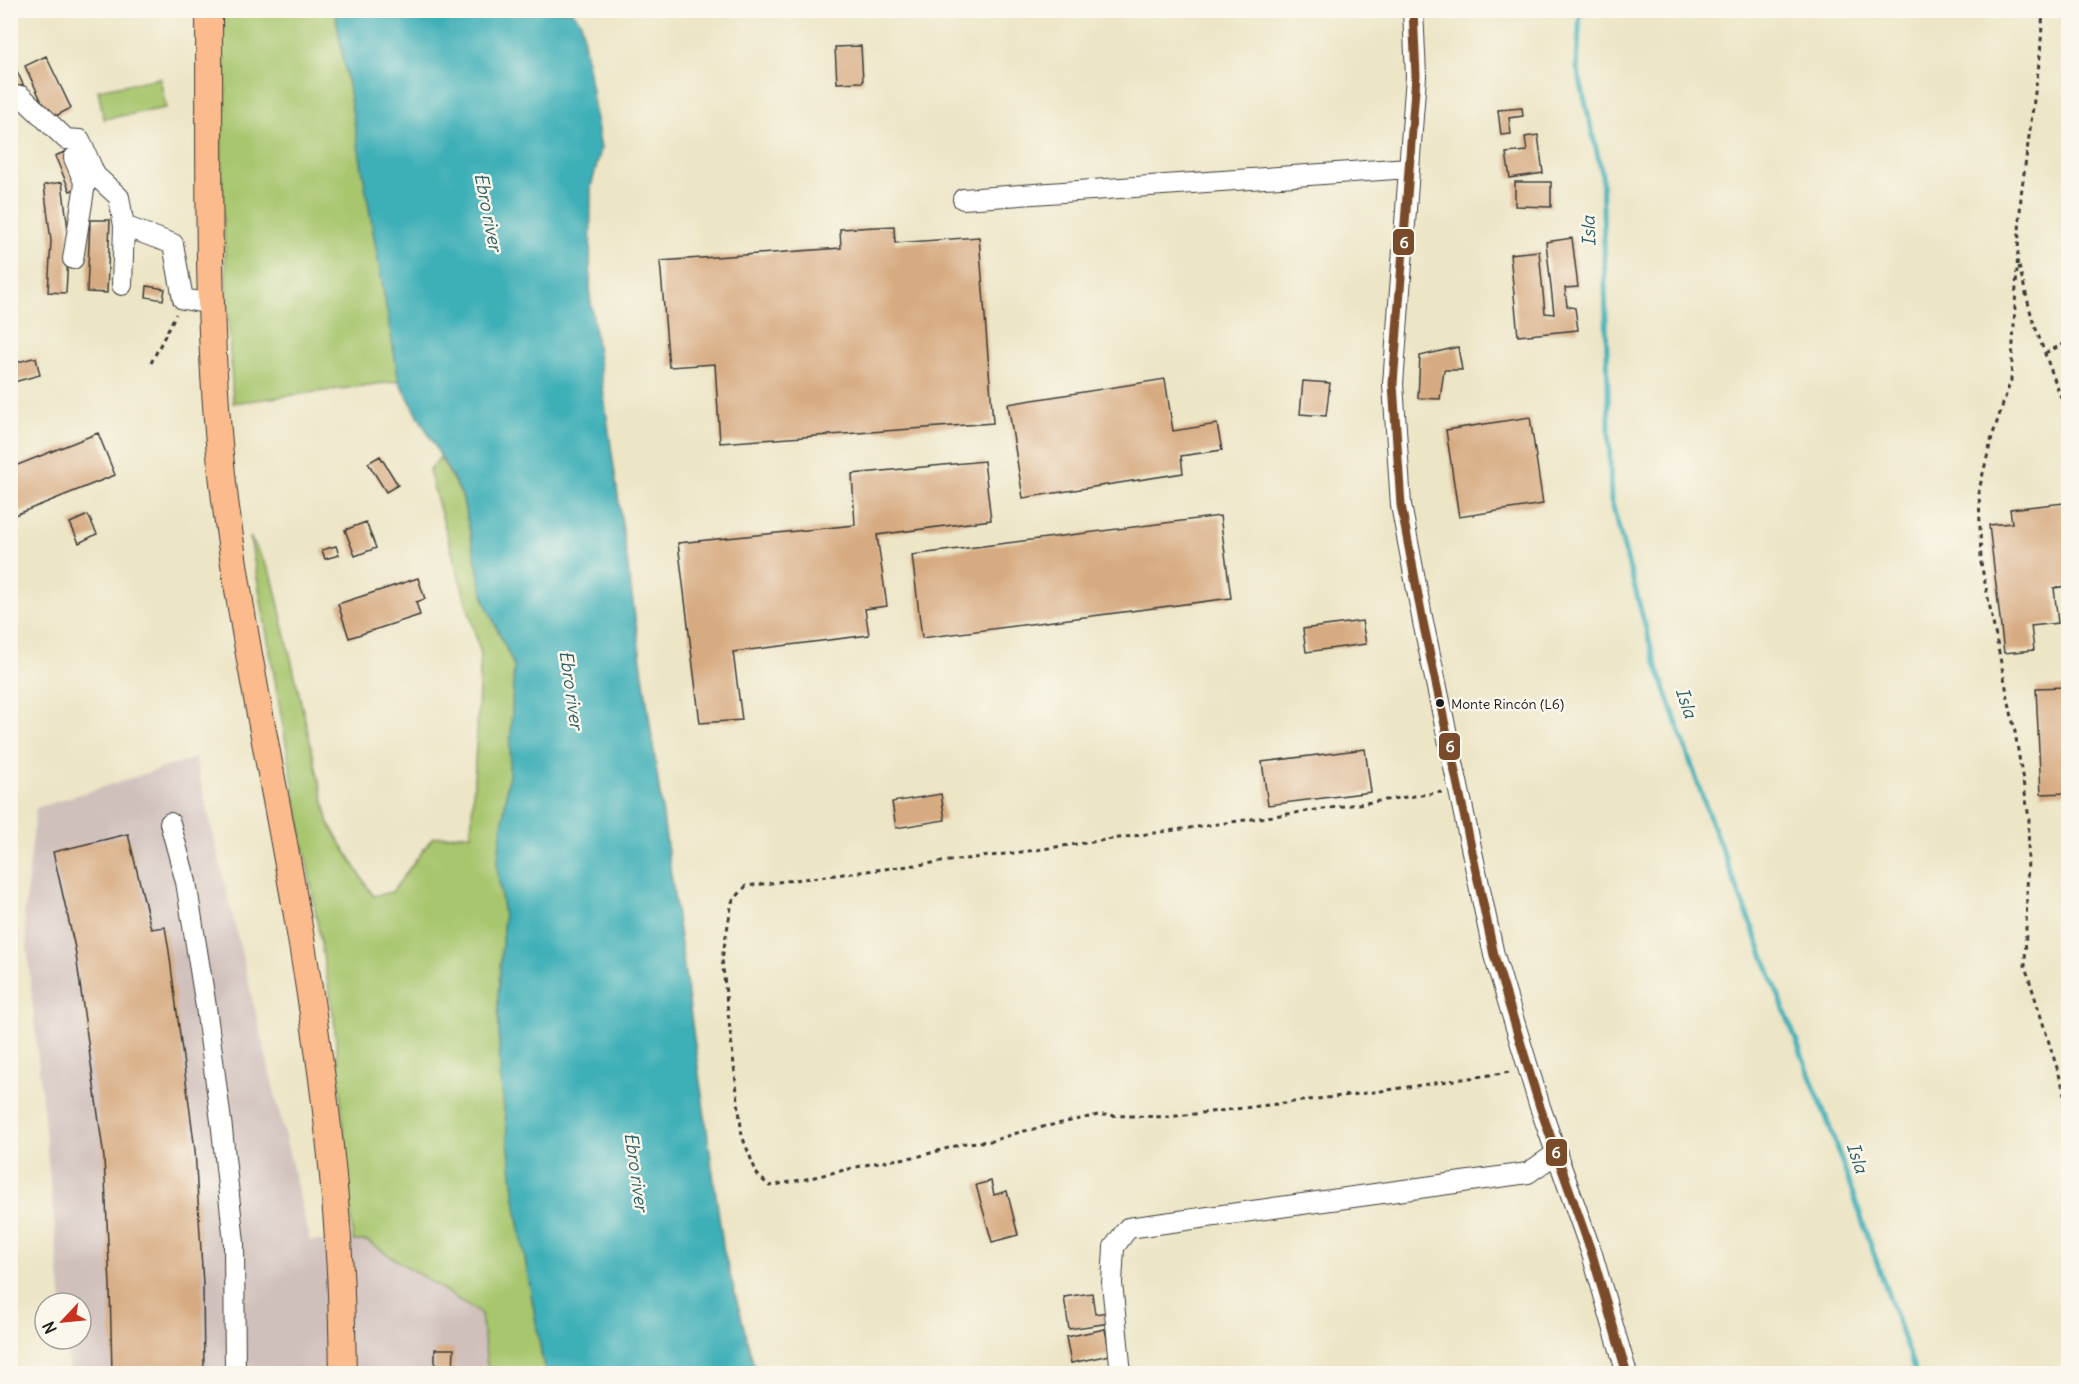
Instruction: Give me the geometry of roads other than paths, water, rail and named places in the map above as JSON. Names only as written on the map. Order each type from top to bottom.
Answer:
[{"type":"main road","points":[[209,10],[213,351],[224,497],[238,595],[298,922],[327,1123],[339,1257],[343,1374]]},
{"type":"street","points":[[1413,10],[1416,76],[1393,384],[1401,505],[1423,622],[1494,955],[1528,1068],[1592,1254],[1627,1374]]},
{"type":"street","points":[[21,96],[66,139],[85,184],[73,259]]},
{"type":"street","points":[[66,139],[80,140],[96,175],[118,197],[123,226],[122,285]]},
{"type":"street","points":[[963,199],[1409,168]]},
{"type":"street","points":[[123,226],[173,244],[183,300],[212,304]]},
{"type":"street","points":[[170,823],[188,893],[222,1129],[234,1243],[235,1374]]},
{"type":"street","points":[[1121,1374],[1112,1284],[1114,1247],[1128,1228],[1527,1173],[1557,1153]]},
{"type":"water","name":"Ebro river","points":[[335,11],[572,11],[581,22],[601,149],[591,187],[590,296],[724,1252],[756,1373],[547,1373],[543,1363],[516,1206],[500,1074],[498,997],[504,917],[497,866],[509,774],[514,666],[485,602],[462,495],[399,381]]},
{"type":"waterway","name":"Isla","points":[[1580,10],[1577,67],[1602,174],[1611,500],[1654,658],[1712,824],[1826,1117],[1916,1374]]},
{"type":"place","name":"Monte Rincón (L6)","points":[[1440,703]]}]
